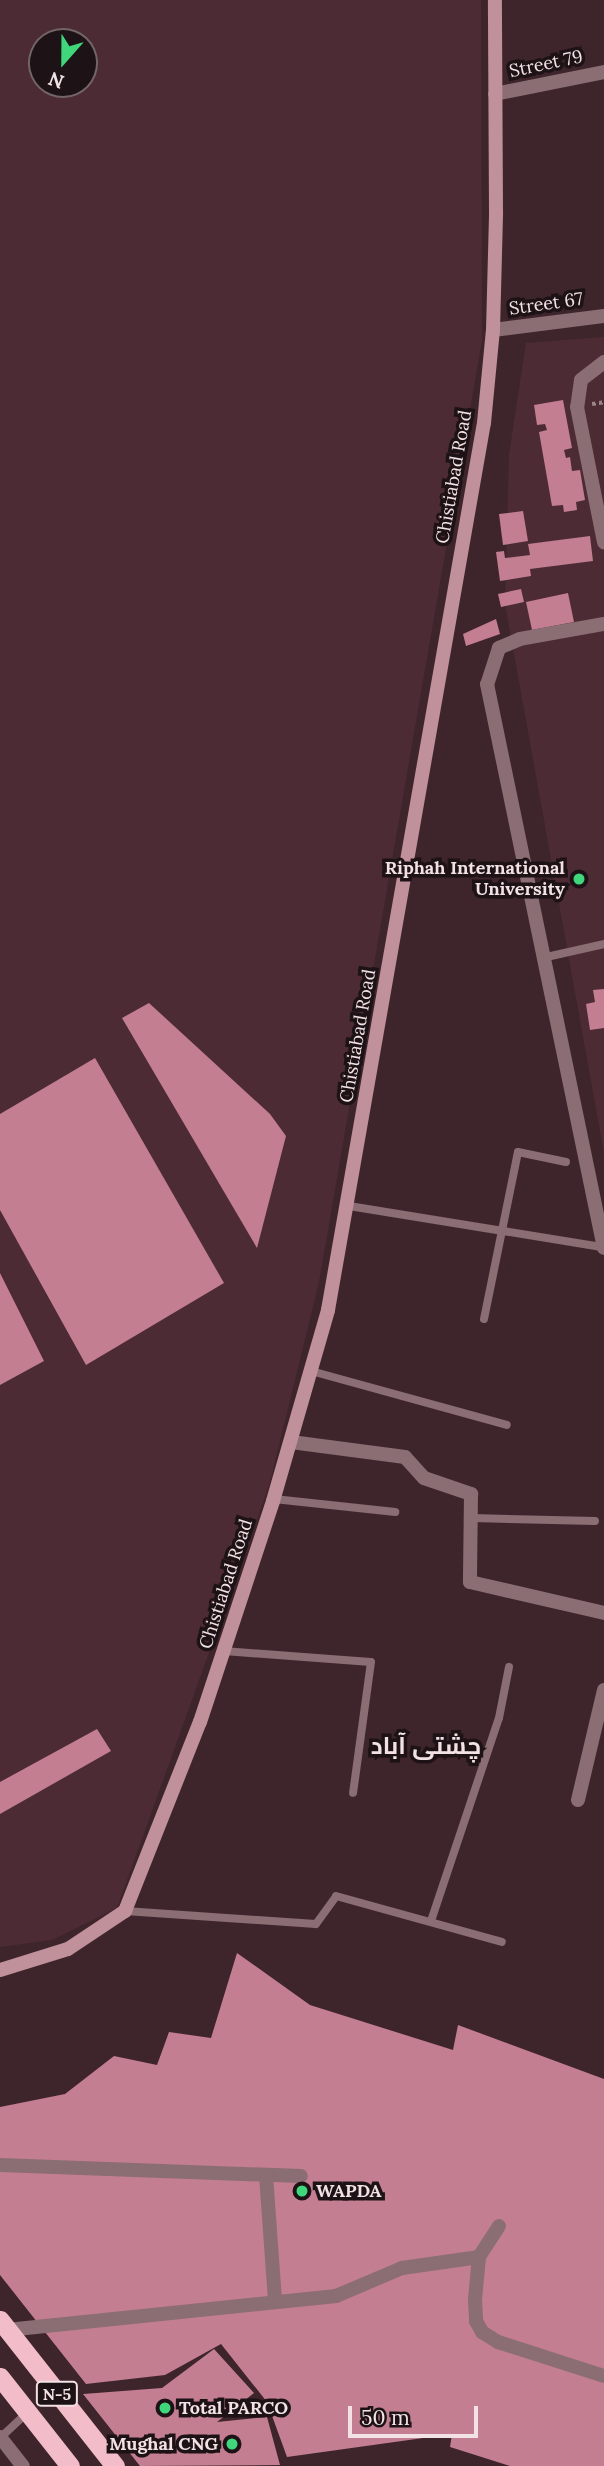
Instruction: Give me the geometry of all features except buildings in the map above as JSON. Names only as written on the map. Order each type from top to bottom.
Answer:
[{"type":"highway","name":"N-5","points":[[4,2325],[114,2466]]},
{"type":"highway","name":"N-5","points":[[0,2377],[70,2466]]},
{"type":"main road","name":"Chistiabad Road","points":[[125,1911],[224,1651],[274,1499],[311,1371],[349,1206],[484,423],[493,330],[495,0]]},
{"type":"main road","points":[[0,1970],[68,1949],[125,1911]]},
{"type":"street","name":"Street 79","points":[[495,94],[604,72]]},
{"type":"street","name":"Street 67","points":[[493,330],[604,316]]},
{"type":"street","points":[[604,362],[582,380],[577,407],[604,542]]},
{"type":"street","points":[[603,1248],[487,684],[488,670],[499,648],[520,639],[604,624]]},
{"type":"street","points":[[291,1442],[405,1457],[424,1478],[471,1494],[470,1582],[604,1613]]},
{"type":"street","points":[[578,1800],[604,1690]]},
{"type":"street","points":[[0,2165],[301,2176]]},
{"type":"street","points":[[266,2175],[275,2302]]},
{"type":"street","points":[[499,2227],[479,2258],[476,2321],[482,2332],[498,2342],[604,2376]]},
{"type":"street","points":[[4,2325],[336,2296],[402,2269],[479,2258]]},
{"type":"street","points":[[0,2437],[23,2466]]},
{"type":"lane","points":[[542,958],[604,944]]},
{"type":"lane","points":[[484,1319],[500,1230],[519,1152],[566,1162]]},
{"type":"lane","points":[[349,1206],[603,1248]]},
{"type":"lane","points":[[311,1371],[507,1425]]},
{"type":"lane","points":[[274,1499],[395,1512]]},
{"type":"lane","points":[[472,1518],[595,1521]]},
{"type":"lane","points":[[224,1651],[370,1662],[353,1793]]},
{"type":"lane","points":[[431,1921],[499,1718],[509,1667]]},
{"type":"lane","points":[[125,1911],[316,1924],[336,1896],[502,1942]]},
{"type":"lane","points":[[0,2437],[28,2412]]},
{"type":"shaded area","points":[[0,0],[481,0],[482,340],[319,1282],[269,1486],[117,1908],[52,1940],[0,1947]]},
{"type":"shaded area","name":"Riphah International University","points":[[604,337],[604,1153],[505,604],[509,455],[526,343]]},
{"type":"place","name":"Riphah International University","points":[[579,879]]},
{"type":"place","name":"WAPDA","points":[[302,2191]]},
{"type":"place","name":"Total PARCO","points":[[165,2408]]},
{"type":"place","name":"Mughal CNG","points":[[232,2444]]},
{"type":"district","name":"چشتی آباد","points":[[426,1746]]}]
